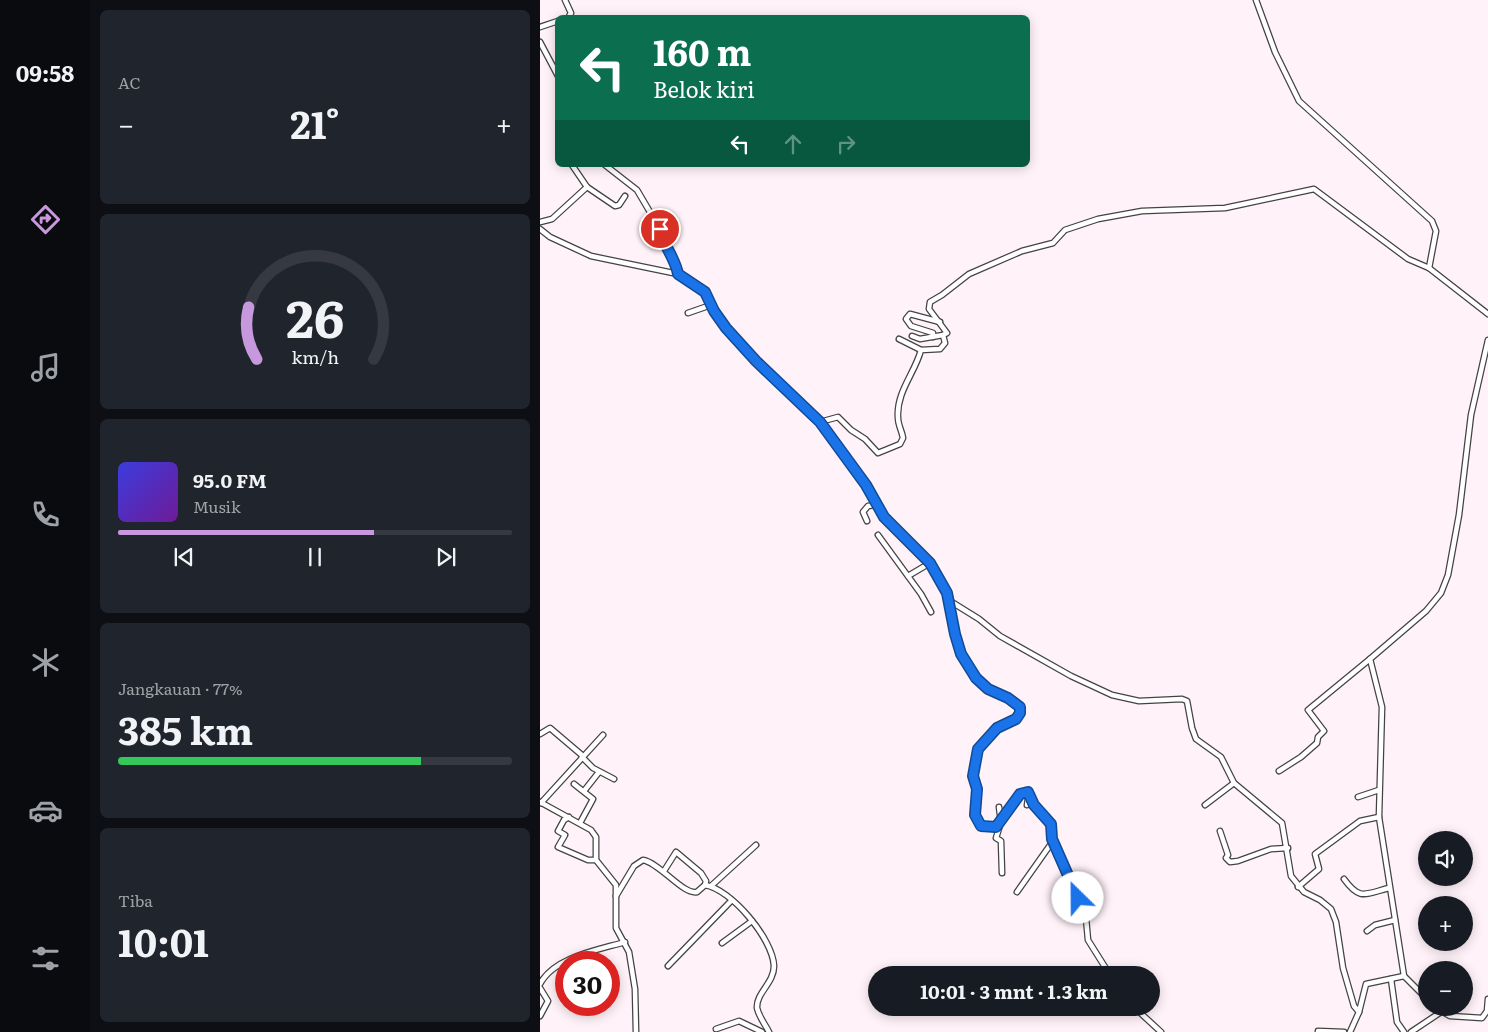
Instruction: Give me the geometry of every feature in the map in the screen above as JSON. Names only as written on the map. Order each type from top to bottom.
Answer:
[{"type":"street","points":[[565,0],[571,13],[570,15]]},
{"type":"street","points":[[1256,0],[1275,52],[1299,101],[1434,224],[1436,231],[1430,268]]},
{"type":"street","points":[[540,27],[555,22]]},
{"type":"street","points":[[540,42],[555,70]]},
{"type":"street","points":[[573,167],[587,187],[615,206],[619,205],[625,196]]},
{"type":"street","points":[[607,167],[636,190],[660,229],[660,235]]},
{"type":"street","points":[[540,222],[552,218],[587,187]]},
{"type":"street","points":[[912,336],[920,339],[947,333],[928,304],[958,281],[1022,251],[1053,243],[1065,230],[1114,215],[1142,211],[1225,208],[1311,189],[1319,191],[1408,259],[1430,268],[1488,314]]},
{"type":"street","points":[[647,220],[660,235],[676,261],[678,274]]},
{"type":"street","points":[[540,229],[550,237],[591,256],[678,274],[705,292],[726,328],[756,361],[820,422],[866,485],[875,505],[884,517],[930,563],[950,601],[955,634],[961,654],[976,678],[992,691],[1008,698],[1021,710],[1014,721],[997,728],[980,744],[973,776],[977,789],[975,815],[977,822],[981,826],[996,827],[1021,793],[1025,791],[1029,793]]},
{"type":"street","points":[[688,313],[711,305]]},
{"type":"street","points":[[933,337],[933,333],[911,326],[906,319],[910,314],[916,314],[940,322]]},
{"type":"street","points":[[899,339],[921,350],[943,347],[945,343],[943,335]]},
{"type":"street","points":[[1279,771],[1301,757],[1317,743],[1318,737],[1324,731],[1308,710],[1426,611],[1440,592],[1448,575],[1459,515],[1471,415],[1488,340]]},
{"type":"street","points":[[820,422],[838,417],[851,430],[865,439],[878,453],[900,444],[903,435],[898,417],[903,389],[921,350]]},
{"type":"street","points":[[867,521],[864,512],[868,506],[875,505]]},
{"type":"street","points":[[878,535],[922,594],[931,612]]},
{"type":"street","points":[[908,576],[930,563]]},
{"type":"street","points":[[950,601],[979,619],[1000,636],[1070,676],[1105,692],[1139,700],[1185,700],[1189,704],[1194,735],[1200,742],[1221,757],[1234,783],[1282,823],[1288,848],[1291,876],[1298,887],[1331,909],[1336,922],[1343,968],[1354,1006],[1359,1012]]},
{"type":"street","points":[[1370,659],[1382,707],[1378,817],[1404,976],[1418,990]]},
{"type":"street","points":[[540,734],[550,728],[599,772],[614,779]]},
{"type":"street","points":[[603,735],[541,802],[580,822],[591,830],[596,837],[596,860],[616,885],[616,928],[629,952],[635,989],[636,1032]]},
{"type":"street","points":[[584,791],[599,772]]},
{"type":"street","points":[[1205,806],[1234,783]]},
{"type":"street","points":[[574,784],[593,799],[580,822]]},
{"type":"street","points":[[1358,797],[1380,790]]},
{"type":"street","points":[[1027,805],[1029,793]]},
{"type":"street","points":[[1029,793],[1034,805],[1050,821],[1053,841],[1086,918],[1090,944],[1104,966]]},
{"type":"street","points":[[999,808],[1001,822],[996,838],[1001,841],[1002,873]]},
{"type":"street","points":[[569,817],[564,820],[558,831],[565,834],[558,847],[588,860],[596,860]]},
{"type":"street","points":[[1298,887],[1319,869],[1316,854],[1360,821],[1378,817]]},
{"type":"street","points":[[1220,831],[1228,855],[1226,858],[1230,862],[1271,849],[1288,848]]},
{"type":"street","points":[[1017,892],[1053,841]]},
{"type":"street","points":[[711,886],[756,845]]},
{"type":"street","points":[[616,896],[639,861],[649,861],[689,891],[697,892],[705,885],[706,880],[701,873],[676,852],[664,871]]},
{"type":"street","points":[[1344,879],[1353,892],[1359,894],[1390,888]]},
{"type":"street","points":[[705,885],[711,886],[731,901],[752,921],[773,958],[774,972],[759,998],[757,1006],[769,1032]]},
{"type":"street","points":[[668,966],[731,901]]},
{"type":"street","points":[[1368,931],[1376,925],[1395,920]]},
{"type":"street","points":[[722,943],[752,921]]},
{"type":"street","points":[[540,1016],[548,1001],[540,986],[551,971],[585,952],[624,942]]},
{"type":"street","points":[[1350,1032],[1359,1012],[1366,984],[1375,980],[1404,976]]},
{"type":"street","points":[[1391,979],[1397,1022],[1404,1032]]},
{"type":"street","points":[[1450,1016],[1482,1018],[1487,1011],[1488,999]]},
{"type":"street","points":[[1144,1016],[1161,1032]]},
{"type":"street","points":[[1411,1032],[1435,1016]]},
{"type":"street","points":[[716,1029],[739,1021],[762,1032]]},
{"type":"street","points":[[1318,1031],[1344,1032]]},
{"type":"route","points":[[660,229],[660,235],[676,261],[678,274],[705,292],[714,311],[726,328],[756,361],[806,406],[820,422],[866,485],[875,505],[884,517],[930,563],[950,601],[955,634],[961,654],[976,678],[988,689],[1008,698],[1020,707],[1020,713],[1016,719],[997,728],[978,747],[973,776],[977,789],[976,819],[985,828],[996,827],[1020,794],[1025,791],[1028,792],[1034,805],[1050,821],[1052,839],[1078,898]]}]
